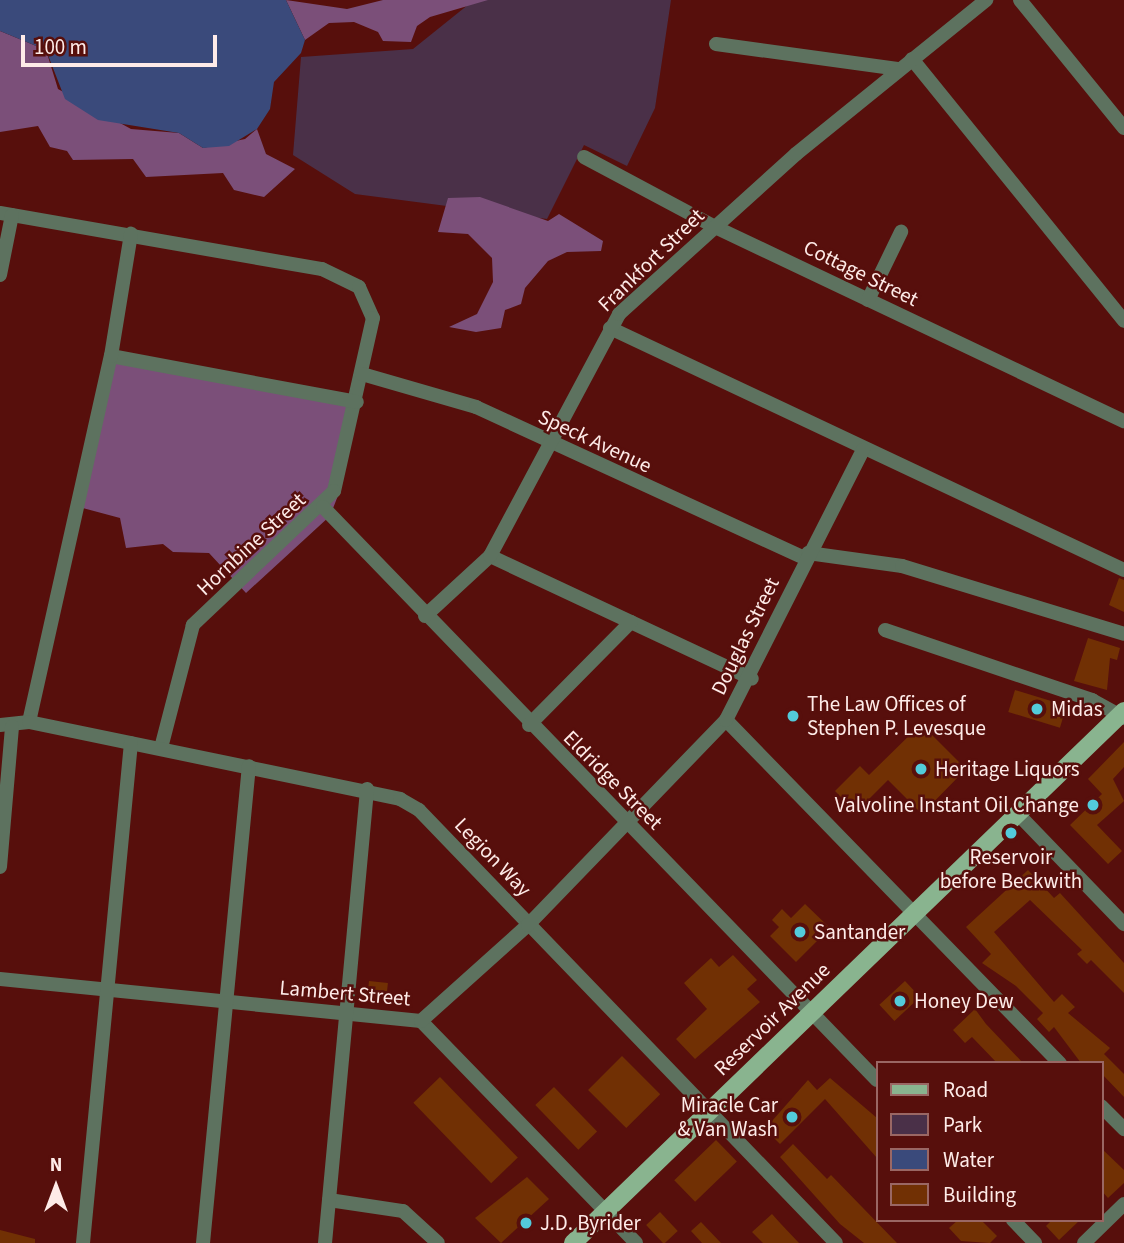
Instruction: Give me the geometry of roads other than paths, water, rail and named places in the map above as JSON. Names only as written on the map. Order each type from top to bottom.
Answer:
[{"type":"main road","name":"Reservoir Avenue","points":[[573,1243],[1123,714]]},
{"type":"street","name":"Frankfort Street","points":[[425,616],[490,556],[610,328],[715,227],[899,69],[986,0]]},
{"type":"street","points":[[1020,0],[1124,128]]},
{"type":"street","points":[[716,44],[899,69]]},
{"type":"street","points":[[912,59],[1124,321]]},
{"type":"street","name":"Cottage Street","points":[[584,157],[715,227],[1124,421]]},
{"type":"street","points":[[0,275],[6,214]]},
{"type":"street","name":"Hornbine Street","points":[[6,214],[322,269],[359,287],[373,317],[357,402],[334,491],[323,507],[193,625],[161,748]]},
{"type":"street","points":[[868,300],[901,233]]},
{"type":"street","points":[[29,722],[111,356],[131,234]]},
{"type":"street","points":[[610,328],[863,450],[1124,570]]},
{"type":"street","points":[[111,356],[357,402]]},
{"type":"street","name":"Speck Avenue","points":[[362,374],[476,407],[549,443],[807,556],[902,566],[1124,634]]},
{"type":"street","name":"Douglas Street","points":[[421,1021],[528,925],[726,720],[752,679],[807,556],[863,450]]},
{"type":"street","name":"Eldridge Street","points":[[323,507],[529,726],[876,1079]]},
{"type":"street","points":[[490,556],[752,679]]},
{"type":"street","points":[[529,726],[631,622]]},
{"type":"street","points":[[885,630],[1123,714]]},
{"type":"street","points":[[726,720],[1058,1061]]},
{"type":"street","name":"Legion Way","points":[[6,726],[29,722],[368,789],[419,810],[836,1243]]},
{"type":"street","points":[[0,867],[6,726]]},
{"type":"street","points":[[83,1243],[131,743]]},
{"type":"street","points":[[204,1243],[249,766]]},
{"type":"street","points":[[325,1243],[368,789]]},
{"type":"street","points":[[1018,814],[1124,924]]},
{"type":"street","name":"Lambert Street","points":[[0,979],[421,1021],[636,1243]]},
{"type":"street","points":[[1103,1108],[1124,1129]]},
{"type":"street","points":[[329,1200],[403,1211],[438,1243]]},
{"type":"street","points":[[1084,1243],[1124,1204]]},
{"type":"street","points":[[1015,1222],[1035,1243]]},
{"type":"water","points":[[0,0],[286,0],[305,40],[301,53],[274,82],[270,109],[257,129],[229,146],[203,148],[179,133],[98,120],[65,99],[46,50],[0,31]]},
{"type":"place","name":"Midas","points":[[1037,709]]},
{"type":"place","name":"The Law Offices of Stephen P. Levesque","points":[[793,716]]},
{"type":"place","name":"Heritage Liquors","points":[[921,769]]},
{"type":"place","name":"Valvoline Instant Oil Change","points":[[1093,805]]},
{"type":"place","name":"Reservoir before Beckwith","points":[[1011,833]]},
{"type":"place","name":"Santander","points":[[800,932]]},
{"type":"place","name":"Honey Dew","points":[[900,1001]]},
{"type":"place","name":"Miracle Car & Van Wash","points":[[792,1117]]},
{"type":"place","name":"J.D. Byrider","points":[[526,1223]]}]
